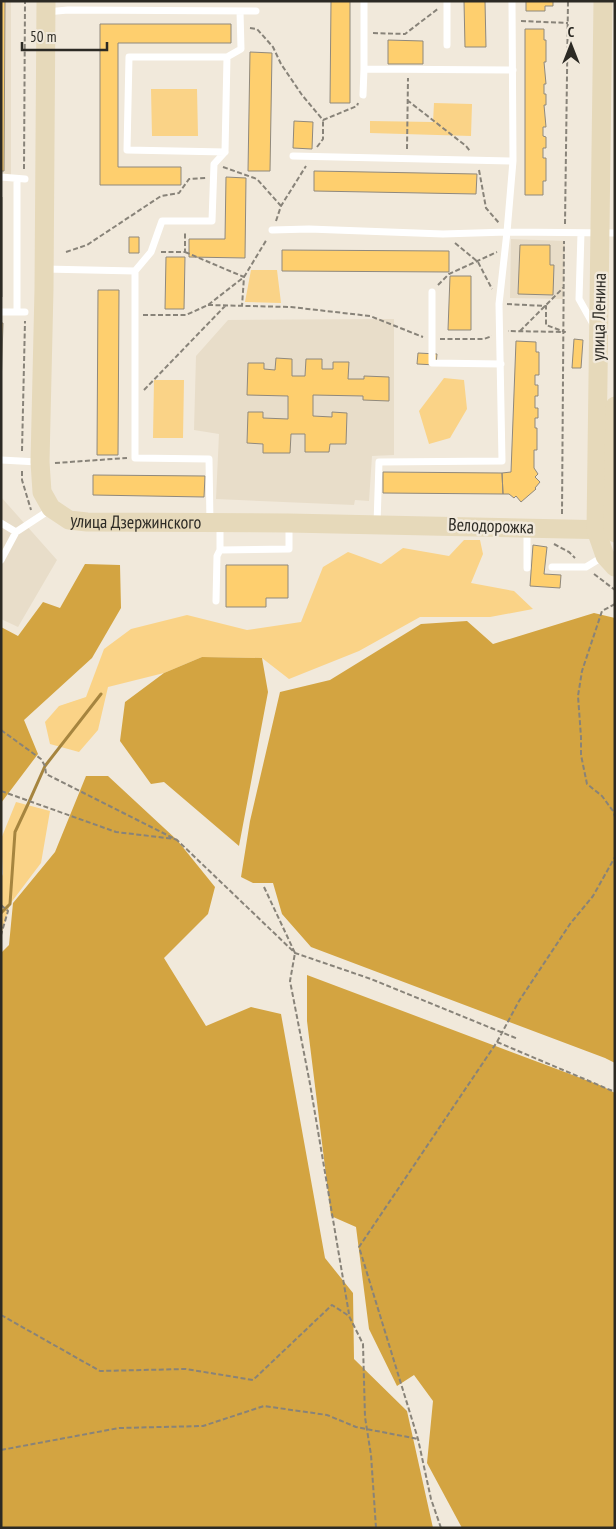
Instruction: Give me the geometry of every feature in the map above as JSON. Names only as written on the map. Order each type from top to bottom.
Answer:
[{"type":"main road","name":"улица Ленина","points":[[603,1],[608,233],[598,333],[610,562]]},
{"type":"main road","name":"улица Дзержинского","points":[[46,7],[40,462],[42,492],[51,508],[69,520],[78,521],[527,528],[556,535],[608,531]]},
{"type":"main road","name":"улица Ленина","points":[[608,531],[615,406]]},
{"type":"lane","points":[[364,1],[364,95]]},
{"type":"lane","points":[[447,1],[447,45]]},
{"type":"lane","points":[[377,525],[379,462],[502,461],[499,304],[513,161],[512,1]]},
{"type":"lane","points":[[46,7],[68,10],[256,11]]},
{"type":"lane","points":[[225,152],[127,150],[129,57],[227,57],[241,49],[240,11]]},
{"type":"lane","points":[[216,601],[217,556],[220,550],[215,523],[209,460],[135,458],[135,271],[151,252],[162,221],[212,221],[214,164],[225,152],[227,57]]},
{"type":"lane","points":[[364,69],[513,70]]},
{"type":"lane","points":[[293,156],[513,161]]},
{"type":"lane","points":[[1,177],[21,179],[17,312]]},
{"type":"lane","points":[[272,230],[309,229],[443,234],[507,232],[608,233]]},
{"type":"lane","points":[[581,233],[579,298],[598,333]]},
{"type":"lane","points":[[44,269],[135,271]]},
{"type":"lane","points":[[432,292],[432,363],[501,364]]},
{"type":"lane","points":[[1,312],[25,312]]},
{"type":"lane","points":[[1,460],[40,462]]},
{"type":"lane","points":[[1,560],[16,532],[51,508]]},
{"type":"lane","points":[[1,523],[16,532]]},
{"type":"lane","points":[[220,550],[289,549],[289,523]]},
{"type":"lane","points":[[527,528],[527,568]]},
{"type":"lane","points":[[552,567],[586,567],[610,562]]},
{"type":"path","points":[[556,535],[565,342],[568,1]]},
{"type":"path","points":[[365,32],[405,34],[440,7]]},
{"type":"path","points":[[513,21],[568,22]]},
{"type":"path","points":[[135,315],[186,314],[208,305],[244,277],[272,230],[281,206],[323,139],[323,120],[302,95],[268,41],[257,30],[240,27]]},
{"type":"path","points":[[407,158],[408,70]]},
{"type":"path","points":[[323,120],[357,106],[364,95]]},
{"type":"path","points":[[214,164],[258,179],[281,206]]},
{"type":"path","points":[[66,252],[87,244],[161,196],[178,193],[189,179],[213,177]]},
{"type":"path","points":[[184,221],[185,252]]},
{"type":"path","points":[[443,234],[478,262]]},
{"type":"path","points":[[432,292],[449,274],[478,262],[506,247]]},
{"type":"path","points":[[151,252],[185,252],[244,277]]},
{"type":"path","points":[[242,306],[244,277]]},
{"type":"path","points":[[520,331],[564,287]]},
{"type":"path","points":[[208,305],[291,307],[370,316],[431,340]]},
{"type":"path","points":[[135,393],[146,389],[187,344],[226,306]]},
{"type":"path","points":[[40,462],[61,463],[135,458]]},
{"type":"path","name":"Велодорожка","points":[[556,535],[569,552],[615,590]]},
{"type":"path","points":[[615,604],[602,611],[582,670],[578,696],[581,755],[587,784],[602,796],[615,817]]},
{"type":"path","points":[[1,730],[41,759],[45,766],[46,774],[177,840],[295,953],[371,979],[518,1039]]},
{"type":"path","points":[[1,791],[116,832],[177,840]]},
{"type":"path","points":[[441,1528],[431,1499],[418,1439],[359,1247],[497,1042],[519,1001],[570,924],[594,896],[615,856]]},
{"type":"path","points":[[264,887],[295,953],[290,980],[310,1084],[349,1316],[363,1344],[365,1416],[371,1455],[376,1528]]},
{"type":"path","points":[[1,905],[8,911],[1,935]]},
{"type":"path","points":[[497,1042],[615,1092]]},
{"type":"path","points":[[1,1315],[100,1371],[186,1369],[253,1380],[332,1305],[349,1316]]},
{"type":"path","points":[[1,1450],[119,1428],[203,1426],[264,1406],[327,1415],[356,1427],[418,1439]]},
{"type":"shaded area","points":[[1,1],[11,1],[11,180],[1,180]]},
{"type":"shaded area","points":[[151,89],[197,89],[198,136],[152,136]]},
{"type":"shaded area","points":[[434,103],[472,104],[471,136],[370,133],[370,121],[433,122]]},
{"type":"shaded area","points":[[511,239],[565,241],[563,299],[510,298]]},
{"type":"shaded area","points":[[251,270],[277,270],[281,303],[245,302]]},
{"type":"shaded area","points":[[394,319],[394,455],[372,456],[369,501],[355,500],[354,505],[216,499],[219,434],[194,430],[196,356],[228,320]]},
{"type":"shaded area","points":[[444,378],[464,380],[467,409],[450,438],[429,444],[419,411]]},
{"type":"shaded area","points":[[154,380],[184,380],[183,438],[153,438]]},
{"type":"shaded area","points":[[1,497],[57,560],[18,627],[1,619]]},
{"type":"shaded area","points":[[464,540],[480,540],[483,554],[471,583],[514,591],[533,609],[490,617],[420,617],[359,651],[289,679],[262,658],[202,657],[164,673],[108,687],[98,730],[79,752],[50,744],[45,722],[59,706],[86,697],[104,649],[131,629],[187,615],[247,630],[301,622],[323,567],[348,552],[381,564],[403,548],[449,556]]},
{"type":"shaded area","points":[[85,564],[120,565],[121,608],[92,658],[24,720],[38,754],[1,803],[1,627],[18,636],[43,602],[60,608]]},
{"type":"shaded area","points":[[594,613],[615,618],[615,1063],[311,947],[282,914],[273,883],[253,883],[241,877],[250,821],[280,692],[330,680],[421,624],[467,621],[493,644]]},
{"type":"shaded area","points":[[202,657],[262,658],[268,692],[239,846],[164,782],[151,784],[120,741],[125,702],[164,673]]},
{"type":"shaded area","points":[[86,776],[108,776],[177,840],[215,887],[208,914],[164,958],[206,1026],[251,1007],[281,1014],[325,1258],[353,1293],[354,1359],[407,1411],[433,1528],[1,1528],[1,953],[9,945],[13,903],[55,852]]},
{"type":"shaded area","points":[[16,802],[50,811],[41,863],[10,904],[1,935],[1,878],[3,874],[1,839]]},
{"type":"shaded area","points":[[307,975],[602,1086],[615,1093],[615,1528],[462,1528],[427,1463],[433,1401],[414,1375],[397,1386],[369,1329],[356,1227],[331,1216],[307,1021]]},
{"type":"building","points":[[1,1],[5,1],[4,171],[1,171]]},
{"type":"building","points":[[331,1],[350,1],[350,103],[330,103]]},
{"type":"building","points":[[464,1],[485,1],[486,47],[465,47]]},
{"type":"building","points":[[526,1],[553,1],[553,6],[545,6],[545,11],[526,11]]},
{"type":"building","points":[[100,24],[231,24],[231,43],[118,43],[118,167],[181,167],[181,185],[100,185]]},
{"type":"building","points":[[525,29],[544,29],[544,40],[546,40],[546,62],[544,62],[546,84],[544,84],[544,94],[546,94],[546,105],[544,105],[546,127],[543,127],[543,136],[546,137],[546,148],[543,148],[543,158],[546,158],[546,181],[543,181],[543,195],[525,195]]},
{"type":"building","points":[[388,40],[423,41],[423,64],[388,64]]},
{"type":"building","points":[[250,52],[272,53],[270,171],[248,171]]},
{"type":"building","points":[[294,121],[313,122],[312,149],[293,148]]},
{"type":"building","points":[[314,171],[477,174],[476,194],[314,191]]},
{"type":"building","points":[[226,177],[246,178],[245,258],[189,257],[189,239],[225,239]]},
{"type":"building","points":[[2,197],[2,297],[1,297]]},
{"type":"building","points":[[129,237],[139,237],[139,253],[129,253]]},
{"type":"building","points":[[520,245],[550,245],[550,265],[554,265],[553,295],[518,294]]},
{"type":"building","points":[[282,250],[449,251],[449,272],[282,271]]},
{"type":"building","points":[[166,257],[185,257],[184,309],[165,309]]},
{"type":"building","points":[[450,276],[471,276],[471,330],[448,330]]},
{"type":"building","points":[[98,290],[119,290],[118,455],[97,455]]},
{"type":"building","points":[[1,323],[3,323],[1,388]]},
{"type":"building","points":[[574,339],[583,340],[581,368],[572,368]]},
{"type":"building","points":[[516,341],[536,342],[536,352],[539,352],[539,375],[535,375],[535,385],[538,385],[538,396],[535,396],[535,408],[538,408],[538,418],[535,418],[537,450],[534,450],[534,468],[538,474],[535,477],[540,482],[536,489],[521,502],[516,496],[514,498],[509,494],[503,494],[502,473],[511,472]]},
{"type":"building","points":[[418,353],[437,354],[436,365],[417,364]]},
{"type":"building","points":[[276,358],[292,359],[292,376],[305,376],[306,359],[322,359],[322,369],[333,369],[333,362],[349,362],[348,379],[364,379],[364,376],[389,377],[389,401],[363,400],[363,396],[313,395],[313,416],[332,417],[332,412],[347,413],[346,444],[330,444],[329,452],[305,452],[305,434],[291,434],[290,453],[263,453],[263,444],[247,443],[248,412],[263,412],[263,418],[288,419],[288,396],[247,395],[248,363],[264,363],[264,369],[275,370]]},
{"type":"building","points":[[383,472],[502,473],[503,494],[383,493]]},
{"type":"building","points":[[93,475],[205,476],[204,497],[93,495]]},
{"type":"building","points":[[533,545],[547,547],[544,574],[561,575],[560,588],[530,586]]},
{"type":"building","points":[[226,565],[288,565],[288,598],[266,598],[266,607],[226,607]]},
{"type":"waterway","points":[[1,913],[10,904],[15,832],[45,766],[101,694]]}]
